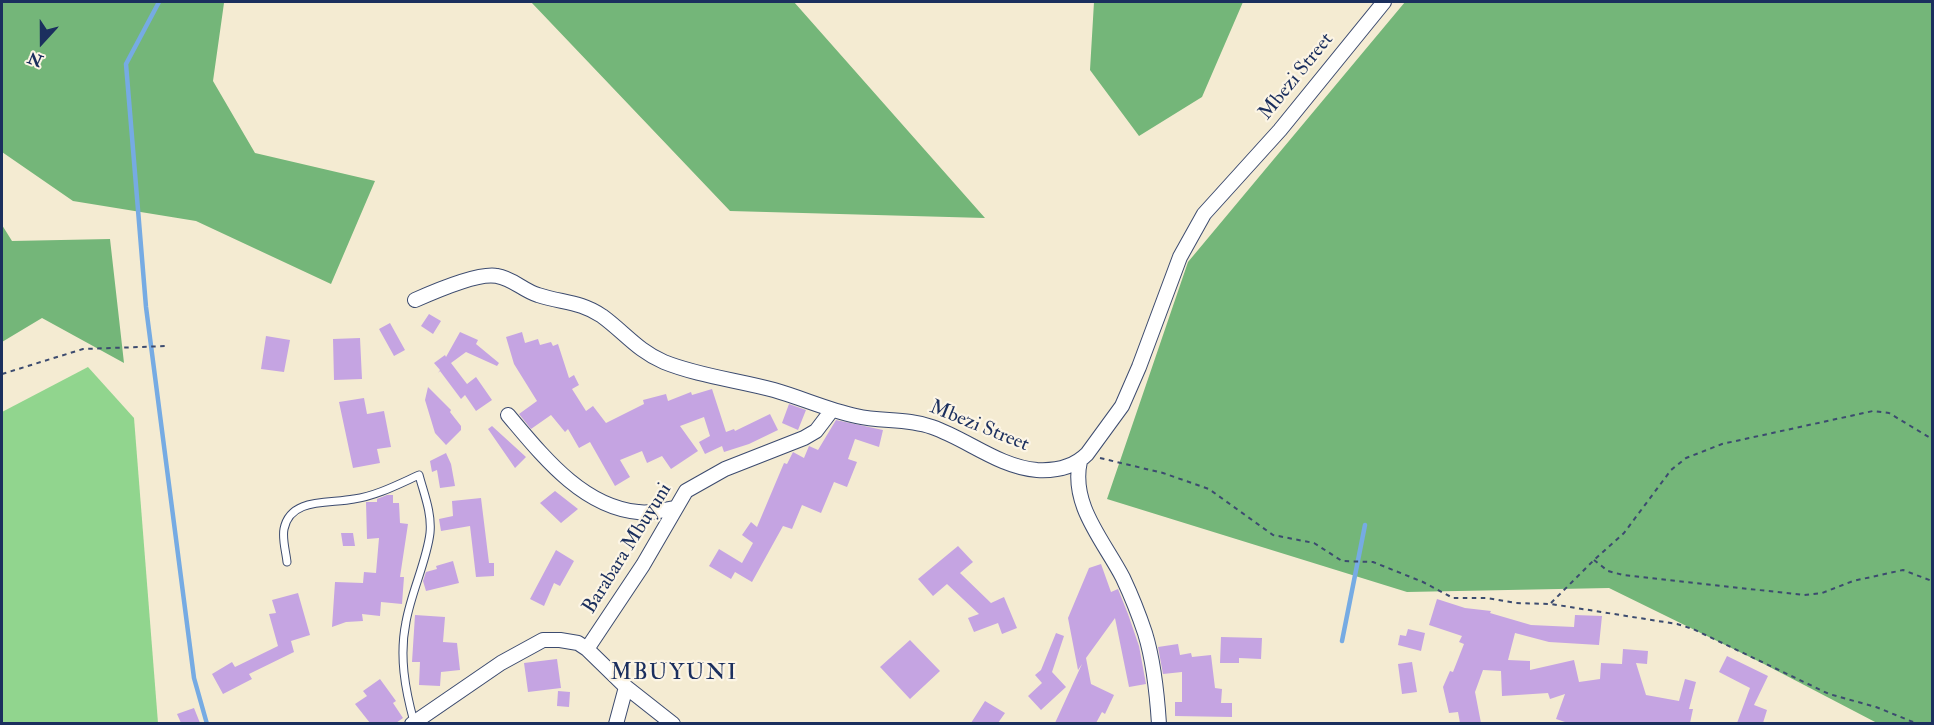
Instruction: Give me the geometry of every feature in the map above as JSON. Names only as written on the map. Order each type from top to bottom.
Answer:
[{"type":"street","name":"Mbezi Street","points":[[415,300],[486,275],[498,276],[538,295],[582,305],[601,315],[646,354],[699,374],[772,390],[832,410],[876,420],[902,419],[931,426],[958,437],[1011,465],[1037,470],[1064,468],[1083,457],[1122,406],[1180,257],[1204,214],[1280,130],[1384,2]]},
{"type":"street","name":"Barabara Mbuyuni","points":[[587,650],[643,565],[686,491],[706,478],[745,460],[804,438],[816,431],[832,410]]},
{"type":"street","points":[[508,416],[551,466],[596,499],[614,507],[640,513],[675,508]]},
{"type":"street","points":[[1083,457],[1078,486],[1083,507],[1123,578],[1145,634],[1155,676],[1159,723]]},
{"type":"street","points":[[413,723],[501,663],[543,640],[578,643],[626,687],[673,723]]},
{"type":"street","points":[[616,723],[626,687]]},
{"type":"lane","points":[[286,562],[284,531],[288,517],[296,509],[308,505],[355,499],[419,475],[430,514],[430,534],[405,622],[403,664],[413,723]]},
{"type":"path","points":[[2,374],[83,349],[168,346]]},
{"type":"path","points":[[1551,604],[1624,533],[1671,470],[1686,458],[1722,444],[1873,411],[1889,413],[1932,439]]},
{"type":"path","points":[[1083,457],[1163,473],[1209,489],[1273,535],[1314,543],[1342,561],[1373,562],[1423,582],[1453,598],[1487,598],[1516,603],[1551,604],[1677,624],[1693,629],[1829,694],[1876,707],[1918,723]]},
{"type":"path","points":[[1594,560],[1608,571],[1623,575],[1804,595],[1822,593],[1853,581],[1903,570],[1932,581]]},
{"type":"green space","points":[[2,2],[224,3],[213,81],[255,153],[375,181],[331,284],[196,221],[73,201],[2,152]]},
{"type":"green space","points":[[531,2],[794,2],[985,218],[730,211]]},
{"type":"green space","points":[[1094,2],[1243,2],[1202,97],[1139,136],[1090,70]]},
{"type":"green space","points":[[1405,2],[1932,2],[1932,723],[1877,723],[1762,663],[1609,588],[1407,592],[1107,499],[1188,262]]},
{"type":"green space","points":[[2,225],[12,241],[110,239],[124,363],[42,318],[2,342]]},
{"type":"green space","points":[[88,367],[134,418],[158,723],[2,723],[2,412]]},
{"type":"building","points":[[429,314],[441,321],[433,334],[421,326]]},
{"type":"building","points":[[390,323],[405,350],[394,356],[379,329]]},
{"type":"building","points":[[460,332],[478,340],[476,344],[499,363],[497,366],[466,352],[451,363],[467,384],[476,377],[492,400],[476,411],[465,395],[461,399],[440,371],[438,373],[440,370],[434,363],[445,355],[446,357]]},
{"type":"building","points":[[522,332],[525,343],[538,339],[540,345],[551,342],[553,346],[558,344],[569,378],[574,375],[579,385],[572,389],[586,411],[593,406],[606,423],[644,404],[643,400],[666,394],[668,401],[691,392],[692,395],[712,389],[726,432],[734,429],[735,431],[770,414],[778,430],[749,444],[724,452],[722,446],[705,454],[699,442],[710,436],[704,417],[680,426],[698,451],[671,469],[662,456],[647,463],[642,451],[620,460],[630,477],[615,486],[590,442],[579,448],[568,429],[565,432],[551,415],[531,429],[519,414],[537,401],[514,364],[506,337]]},
{"type":"building","points":[[266,336],[290,340],[284,372],[261,369]]},
{"type":"building","points":[[360,338],[362,379],[334,380],[333,339]]},
{"type":"building","points":[[428,387],[451,410],[450,412],[461,426],[461,430],[446,445],[435,433],[425,400]]},
{"type":"building","points":[[364,398],[367,414],[384,411],[391,447],[377,449],[380,463],[353,468],[339,402]]},
{"type":"building","points":[[789,404],[806,410],[798,430],[782,423]]},
{"type":"building","points":[[836,420],[883,430],[879,447],[855,439],[848,459],[857,462],[847,487],[834,482],[821,513],[802,505],[792,529],[783,526],[752,582],[735,572],[731,579],[709,566],[719,549],[742,563],[753,543],[742,535],[751,522],[757,527],[784,463],[787,464],[793,452],[804,458],[809,446],[818,450]]},
{"type":"building","points":[[492,426],[526,457],[515,468],[488,429]]},
{"type":"building","points":[[446,453],[451,464],[455,486],[440,488],[437,470],[432,472],[430,461]]},
{"type":"building","points":[[555,491],[578,509],[561,523],[540,503]]},
{"type":"building","points":[[393,495],[393,503],[399,503],[400,523],[408,524],[400,577],[404,577],[402,604],[381,602],[380,616],[362,614],[363,621],[346,622],[332,627],[335,582],[363,583],[364,572],[376,573],[379,538],[367,539],[366,502],[377,502],[377,499]]},
{"type":"building","points":[[481,498],[489,563],[494,563],[494,576],[476,577],[470,526],[441,531],[439,519],[453,516],[452,501]]},
{"type":"building","points":[[341,533],[353,533],[355,546],[343,546]]},
{"type":"building","points":[[958,546],[973,562],[960,573],[991,603],[1004,597],[1017,628],[1002,634],[998,623],[974,632],[968,618],[979,614],[947,584],[933,596],[918,579]]},
{"type":"building","points":[[556,550],[574,561],[560,586],[554,583],[544,606],[530,599]]},
{"type":"building","points":[[453,561],[459,583],[426,591],[423,581],[426,572]]},
{"type":"building","points":[[1101,564],[1111,592],[1118,589],[1128,614],[1139,646],[1146,684],[1129,687],[1115,618],[1086,658],[1091,684],[1114,695],[1105,714],[1102,712],[1096,723],[1055,723],[1082,664],[1078,670],[1068,618],[1089,568]]},
{"type":"building","points":[[298,593],[310,635],[291,641],[294,652],[249,674],[252,679],[223,694],[212,674],[232,662],[235,667],[278,646],[269,614],[276,613],[272,600]]},
{"type":"building","points":[[1437,599],[1465,608],[1491,611],[1490,613],[1531,625],[1574,627],[1575,615],[1602,616],[1599,645],[1549,642],[1515,633],[1508,660],[1530,661],[1530,670],[1574,660],[1579,682],[1600,679],[1601,663],[1622,664],[1623,649],[1648,651],[1647,664],[1636,663],[1646,695],[1679,701],[1685,679],[1696,682],[1689,709],[1693,709],[1690,723],[1568,723],[1556,719],[1565,694],[1550,699],[1548,693],[1502,696],[1501,671],[1483,670],[1475,692],[1481,723],[1460,723],[1458,712],[1449,713],[1443,687],[1450,671],[1453,672],[1464,644],[1459,642],[1462,636],[1429,625]]},
{"type":"building","points":[[415,615],[445,617],[443,642],[457,643],[460,670],[441,672],[440,686],[419,685],[420,662],[412,662]]},
{"type":"building","points":[[1408,629],[1425,633],[1421,651],[1398,645],[1400,635],[1406,636]]},
{"type":"building","points":[[1056,633],[1064,636],[1052,672],[1066,687],[1041,710],[1028,696],[1042,683],[1035,675],[1041,670]]},
{"type":"building","points":[[1221,637],[1262,638],[1261,659],[1239,658],[1239,663],[1220,663]]},
{"type":"building","points":[[910,640],[940,671],[910,699],[880,667]]},
{"type":"building","points":[[1178,644],[1180,655],[1191,653],[1192,657],[1211,655],[1215,688],[1222,689],[1221,703],[1232,703],[1232,717],[1175,716],[1175,702],[1182,702],[1182,672],[1163,674],[1158,647]]},
{"type":"building","points":[[1727,656],[1768,676],[1754,705],[1767,710],[1763,723],[1737,723],[1750,688],[1719,672]]},
{"type":"building","points":[[557,659],[561,688],[528,692],[524,663]]},
{"type":"building","points":[[1412,662],[1417,692],[1402,694],[1398,664]]},
{"type":"building","points":[[380,679],[396,701],[393,703],[403,718],[396,723],[370,723],[355,704],[367,696],[363,691]]},
{"type":"building","points":[[558,691],[570,692],[569,707],[557,706]]},
{"type":"building","points":[[985,701],[1005,713],[998,723],[971,723]]},
{"type":"building","points":[[194,708],[200,723],[181,723],[177,714]]},
{"type":"waterway","points":[[159,2],[126,64],[146,307],[194,678],[207,724]]},
{"type":"waterway","points":[[1342,641],[1365,525]]},
{"type":"district","name":"MBUYUNI","points":[[674,674]]}]
